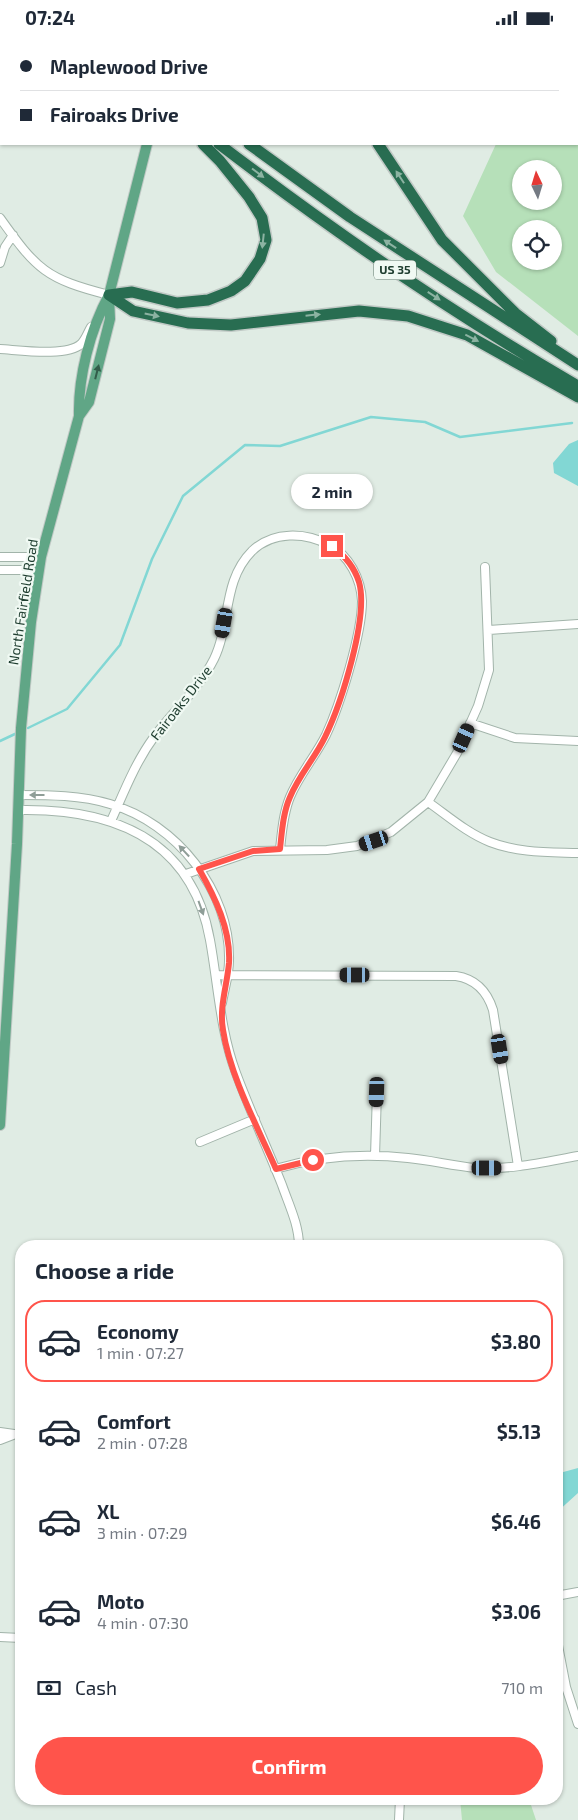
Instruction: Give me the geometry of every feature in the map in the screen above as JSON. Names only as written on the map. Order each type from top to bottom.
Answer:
[{"type":"highway","points":[[109,295],[132,292],[177,303],[208,300],[231,291],[245,281],[260,259],[266,240],[262,218],[250,197],[204,145]]},
{"type":"highway","name":"US 35","points":[[220,145],[324,222],[434,295],[578,386]]},
{"type":"highway","name":"US 35","points":[[250,145],[358,223],[578,363]]},
{"type":"highway","points":[[379,145],[442,240],[515,313],[578,363]]},
{"type":"highway","points":[[109,295],[133,311],[188,323],[231,325],[359,311],[408,315],[467,335],[578,397]]},
{"type":"main road","name":"North Fairfield Road","points":[[79,417],[78,400],[98,316],[109,295],[147,145]]},
{"type":"main road","name":"North Fairfield Road","points":[[0,1125],[28,654],[39,570],[79,417],[89,402],[110,319],[109,295]]},
{"type":"street","points":[[0,217],[32,261],[54,277],[109,295]]},
{"type":"street","points":[[0,263],[4,247],[13,235]]},
{"type":"street","points":[[0,349],[59,351],[73,349],[82,343],[98,316]]},
{"type":"street","name":"Fairoaks Drive","points":[[111,821],[143,753],[191,695],[214,659],[222,637],[232,584],[239,567],[256,548],[270,540],[290,535],[308,536],[332,546],[349,562],[359,583],[361,610],[340,697],[325,736],[290,797],[284,820],[280,849]]},
{"type":"street","points":[[0,557],[41,557]]},
{"type":"street","points":[[186,874],[253,851],[342,849],[366,843],[391,832],[428,802],[449,770],[470,723],[489,670],[489,630],[485,567]]},
{"type":"street","points":[[0,570],[39,570]]},
{"type":"street","points":[[489,630],[578,624]]},
{"type":"street","points":[[470,723],[515,738],[578,741]]},
{"type":"street","points":[[19,795],[66,796],[118,806],[163,831],[182,849],[199,869],[216,900],[223,921],[229,962],[221,1010]]},
{"type":"street","points":[[428,802],[466,829],[490,842],[520,850],[578,853]]},
{"type":"street","points":[[18,810],[65,812],[111,821],[159,847],[186,874],[206,920],[223,1030],[228,1048],[276,1169],[299,1232],[299,1240]]},
{"type":"street","points":[[216,975],[456,975],[476,983],[486,993],[494,1010],[518,1166]]},
{"type":"street","points":[[375,1155],[377,1092]]},
{"type":"street","points":[[200,1141],[255,1119]]},
{"type":"street","points":[[276,1169],[325,1158],[375,1155],[476,1168],[518,1166],[578,1157]]},
{"type":"street","points":[[0,1432],[15,1434]]},
{"type":"street","points":[[0,1439],[15,1436]]},
{"type":"street","points":[[563,1595],[578,1592]]},
{"type":"street","points":[[0,1637],[15,1638]]},
{"type":"street","points":[[563,1671],[578,1724]]},
{"type":"street","points":[[399,1820],[400,1805]]},
{"type":"green space","points":[[496,145],[578,145],[578,336],[496,272],[463,216]]},
{"type":"green space","points":[[461,1805],[531,1805],[536,1820],[462,1820]]},
{"type":"water","points":[[578,440],[578,486],[554,473],[553,463],[569,444]]},
{"type":"water","points":[[578,1468],[578,1493],[563,1507],[563,1472]]},
{"type":"waterway","points":[[28,728],[67,709],[120,645],[152,559],[183,496],[245,445],[280,446],[371,417],[425,422],[460,437],[572,423]]},
{"type":"waterway","points":[[0,741],[15,734]]},
{"type":"route","points":[[313,1160],[276,1169],[235,1072],[225,1040],[221,1010],[229,962],[226,934],[216,900],[199,869],[253,851],[280,849],[286,809],[290,797],[325,736],[334,715],[354,645],[361,610],[362,600],[358,578],[349,562],[332,546]]}]
